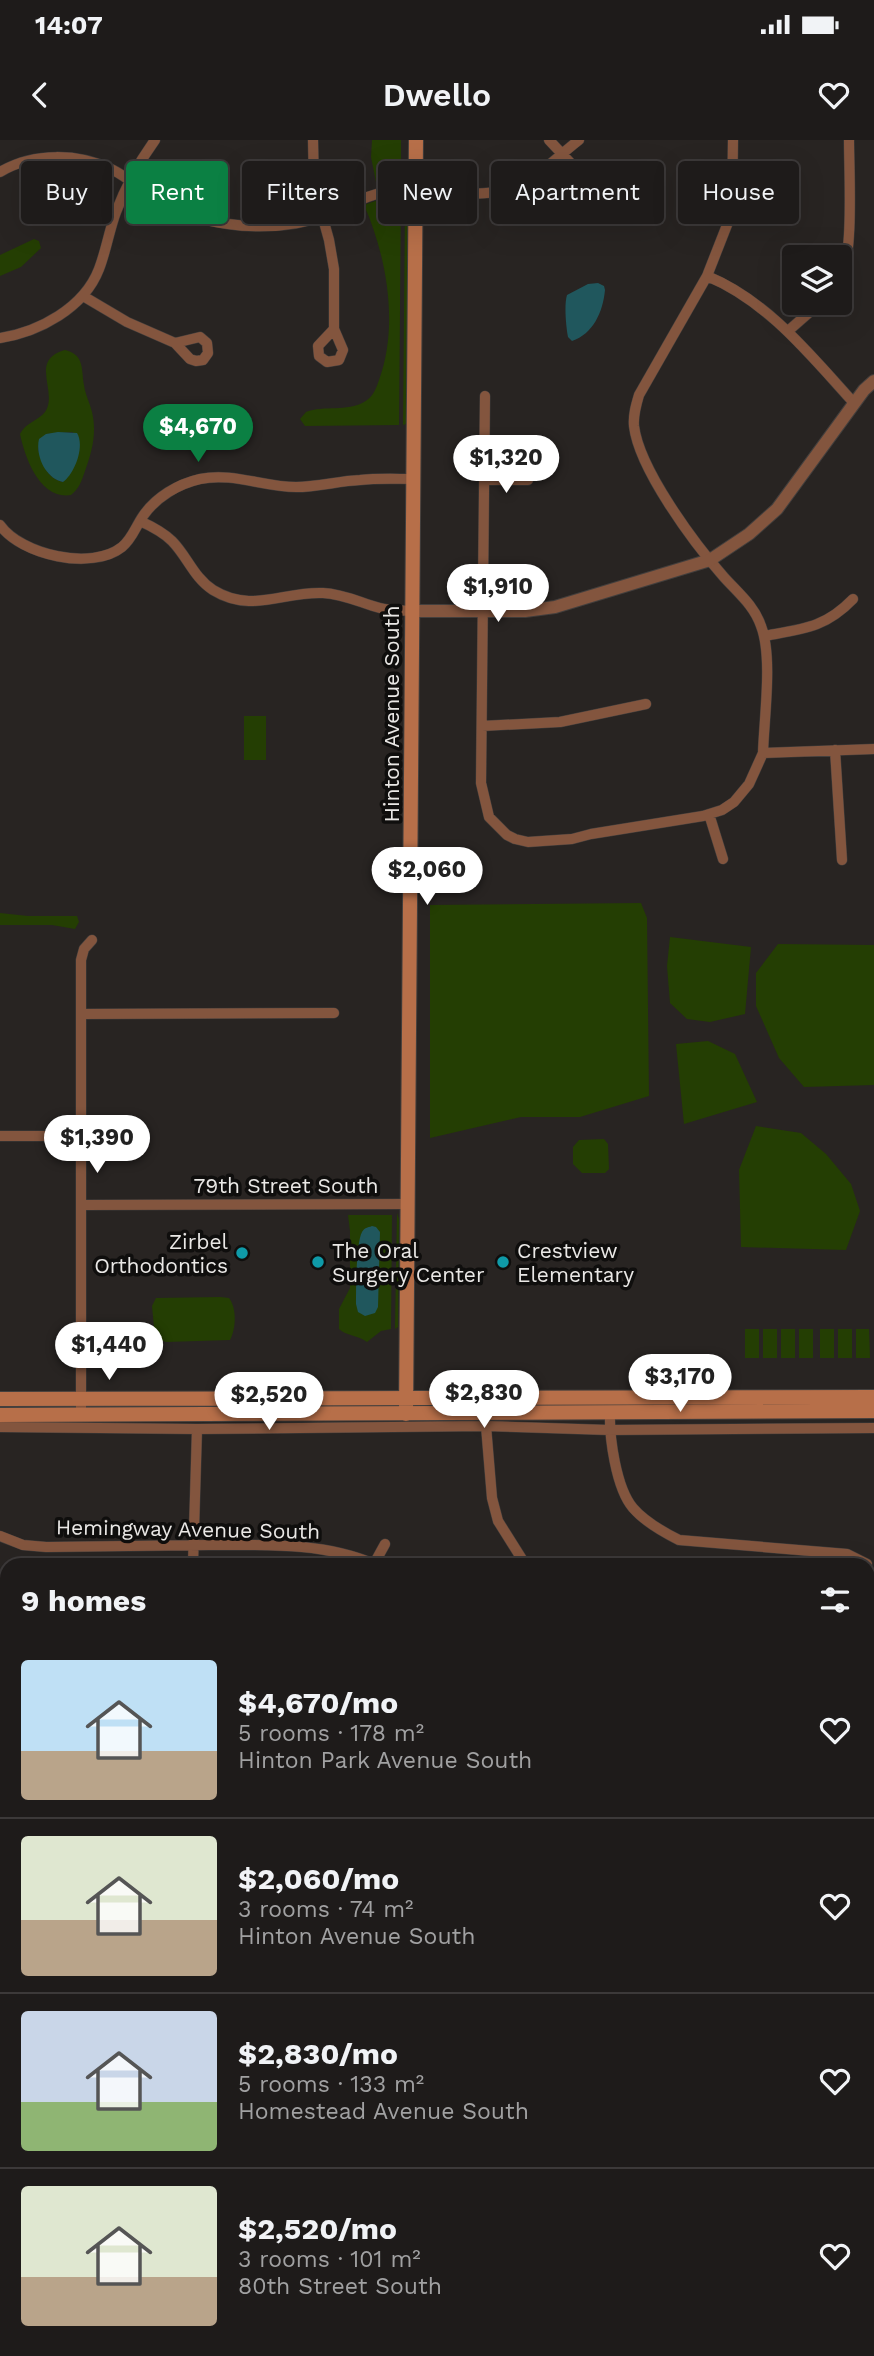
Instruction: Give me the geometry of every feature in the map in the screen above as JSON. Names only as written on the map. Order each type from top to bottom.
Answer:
[{"type":"main road","name":"Hinton Avenue South","points":[[416,140],[416,161]]},
{"type":"main road","name":"Hinton Avenue South","points":[[406,1415],[416,224]]},
{"type":"main road","points":[[0,1399],[874,1397]]},
{"type":"main road","points":[[0,1415],[874,1411]]},
{"type":"street","points":[[142,161],[155,140]]},
{"type":"street","points":[[313,140],[313,161]]},
{"type":"street","points":[[549,140],[569,161]]},
{"type":"street","points":[[477,193],[508,189],[523,183],[579,140]]},
{"type":"street","points":[[485,396],[481,783],[489,817],[515,839],[538,842],[572,839],[722,810],[734,802],[749,784],[762,753],[766,668],[764,636],[750,604],[710,560],[667,502],[639,446],[634,427],[634,410],[639,395],[707,276],[732,209],[733,140]]},
{"type":"street","points":[[848,245],[849,140]]},
{"type":"street","points":[[0,172],[28,160],[67,157],[113,170],[126,178]]},
{"type":"street","points":[[0,338],[43,324],[65,312],[83,296],[98,272],[113,221],[126,190]]},
{"type":"street","points":[[228,224],[270,226],[282,224]]},
{"type":"street","points":[[324,224],[334,268],[334,329]]},
{"type":"street","points":[[707,276],[744,295],[788,331],[854,403]]},
{"type":"street","points":[[83,296],[127,322],[175,343]]},
{"type":"street","points":[[788,331],[806,315]]},
{"type":"street","points":[[140,521],[169,538],[200,580],[228,597],[258,602],[297,594],[326,593],[351,597],[383,609],[412,611],[526,611],[555,607],[710,560],[749,534],[777,509],[854,403],[874,381]]},
{"type":"street","points":[[2,532],[43,552],[67,557],[92,557],[119,549],[131,537],[150,508],[166,494],[184,484],[204,478],[232,478],[270,486],[296,487],[360,480],[414,479]]},
{"type":"street","points":[[485,480],[528,480]]},
{"type":"street","points":[[764,636],[826,621],[838,614],[853,599]]},
{"type":"street","points":[[482,726],[560,723],[646,705]]},
{"type":"street","points":[[762,753],[874,749]]},
{"type":"street","points":[[835,750],[842,860]]},
{"type":"street","points":[[709,814],[723,859]]},
{"type":"street","points":[[81,1415],[82,958],[84,949],[92,940]]},
{"type":"street","points":[[81,1014],[334,1013]]},
{"type":"street","points":[[0,1136],[81,1136]]},
{"type":"street","name":"79th Street South","points":[[82,1205],[407,1204]]},
{"type":"street","points":[[610,1411],[609,1430],[617,1471],[631,1506],[662,1532],[679,1540],[847,1554],[854,1558]]},
{"type":"street","points":[[486,1426],[492,1498],[498,1521],[521,1558]]},
{"type":"street","points":[[0,1427],[197,1429],[486,1426],[609,1430],[874,1428]]},
{"type":"street","points":[[193,1558],[197,1429]]},
{"type":"street","name":"Hemingway Avenue South","points":[[0,1536],[23,1545],[46,1547],[267,1545],[321,1549],[359,1558]]},
{"type":"street","points":[[377,1558],[385,1544]]},
{"type":"green space","points":[[372,140],[401,140],[401,161],[378,161],[378,187],[371,157]]},
{"type":"green space","points":[[378,200],[378,224],[401,224],[399,425],[305,426],[300,419],[306,412],[357,405],[370,398],[377,387],[385,359],[388,292],[379,247],[364,205]]},
{"type":"green space","points":[[405,224],[408,224],[406,424],[403,425]]},
{"type":"green space","points":[[34,239],[39,241],[41,248],[21,267],[0,276],[0,255]]},
{"type":"green space","points":[[65,350],[79,359],[93,420],[94,435],[90,457],[80,484],[71,495],[60,495],[43,484],[30,465],[20,434],[45,412],[49,395],[46,369],[48,361]],"holes":[[[73,432],[63,482],[49,474],[38,449],[46,434]]]},
{"type":"green space","points":[[244,716],[266,716],[266,760],[244,760]]},
{"type":"green space","points":[[641,903],[647,918],[649,1096],[580,1117],[521,1117],[430,1138],[430,905]]},
{"type":"green space","points":[[0,913],[77,916],[79,922],[75,929],[52,925],[0,925]]},
{"type":"green space","points":[[670,937],[751,947],[745,1014],[710,1022],[687,1019],[670,1003],[667,966]]},
{"type":"green space","points":[[778,944],[874,945],[874,1085],[804,1087],[779,1058],[756,1006],[756,973]]},
{"type":"green space","points":[[708,1041],[735,1054],[757,1102],[684,1124],[676,1044]]},
{"type":"green space","points":[[756,1126],[801,1133],[826,1154],[851,1184],[860,1211],[846,1250],[741,1247],[739,1170]]},
{"type":"green space","points":[[604,1139],[608,1144],[609,1169],[605,1173],[582,1173],[573,1164],[573,1147],[579,1140]]},
{"type":"green space","points":[[397,1213],[398,1327],[395,1329]]},
{"type":"green space","points":[[348,1215],[392,1215],[391,1329],[381,1331],[367,1342],[339,1329],[339,1309],[350,1288]]},
{"type":"green space","points":[[156,1298],[229,1298],[232,1302],[234,1325],[230,1340],[166,1342],[155,1338],[152,1306]]},
{"type":"green space","points":[[745,1329],[759,1329],[759,1358],[745,1358]]},
{"type":"green space","points":[[763,1329],[777,1329],[777,1358],[763,1358]]},
{"type":"green space","points":[[781,1329],[795,1329],[795,1358],[781,1358]]},
{"type":"green space","points":[[799,1329],[813,1329],[813,1358],[799,1358]]},
{"type":"green space","points":[[820,1329],[834,1329],[834,1358],[820,1358]]},
{"type":"green space","points":[[838,1329],[852,1329],[852,1358],[838,1358]]},
{"type":"green space","points":[[856,1329],[869,1329],[870,1358],[856,1358]]},
{"type":"water","points":[[598,283],[604,286],[605,290],[596,321],[586,333],[572,341],[568,337],[565,310],[567,295],[588,284]]},
{"type":"water","points":[[77,433],[80,445],[75,466],[63,482],[47,472],[40,459],[38,446],[39,439],[46,434]]},
{"type":"water","points":[[372,1226],[380,1232],[378,1307],[375,1313],[365,1316],[358,1312],[356,1304],[357,1256],[362,1232]]},
{"type":"place","name":"Zirbel Orthodontics","points":[[242,1253]]},
{"type":"place","name":"The Oral Surgery Center","points":[[318,1262]]},
{"type":"place","name":"Crestview Elementary","points":[[503,1262]]}]
